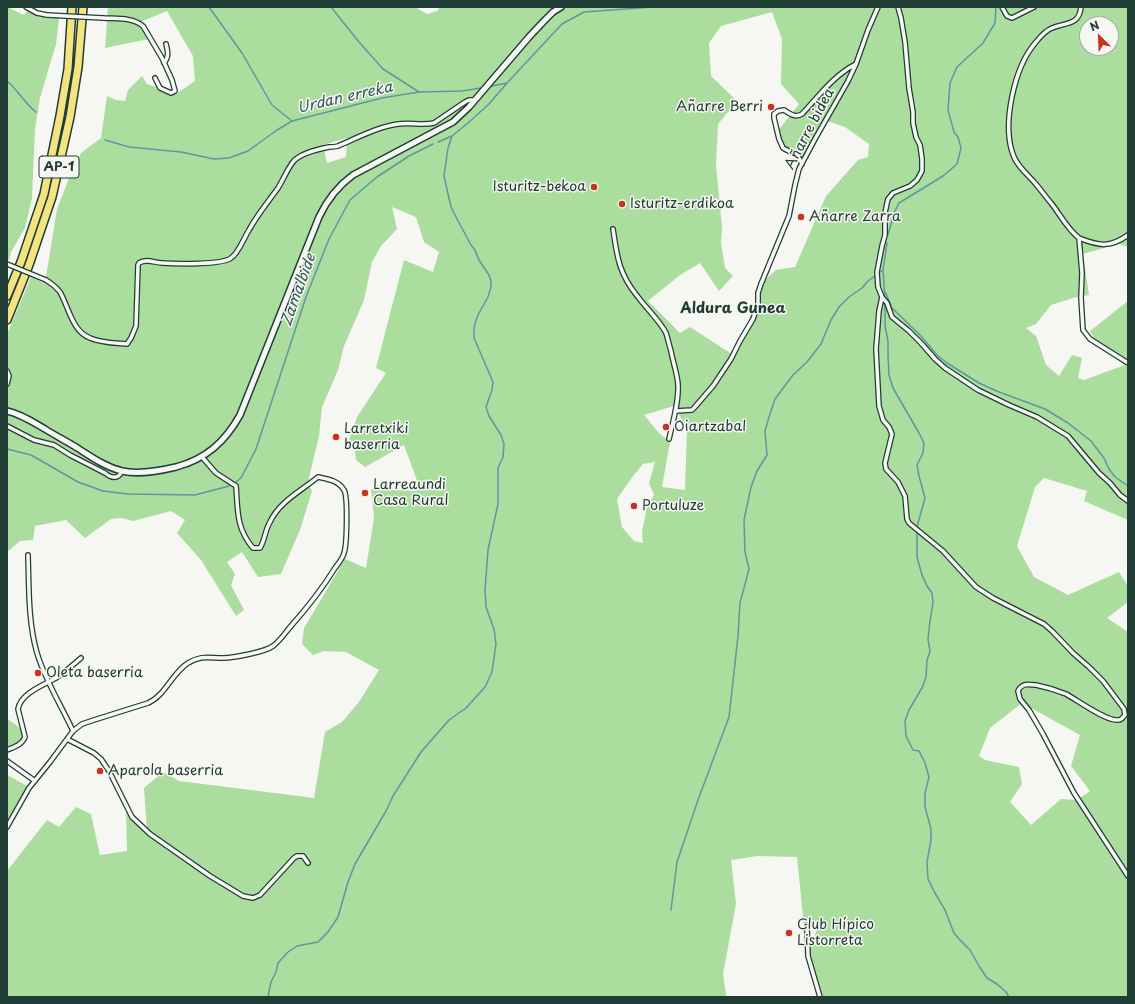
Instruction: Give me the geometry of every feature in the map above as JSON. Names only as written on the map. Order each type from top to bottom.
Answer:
[{"type":"highway","name":"AP-1","points":[[7,296],[21,262],[44,194],[68,69],[72,7]]},
{"type":"highway","name":"AP-1","points":[[7,320],[29,265],[52,197],[70,117],[78,67],[83,7]]},
{"type":"main road","points":[[7,411],[29,419],[103,464],[122,471],[143,472],[165,469],[182,465],[202,457],[211,451],[224,439],[240,415],[319,217],[333,193],[353,175],[453,122],[475,100],[548,16],[561,7]]},
{"type":"street","points":[[26,7],[37,13],[47,15],[129,20],[139,23],[143,26],[162,58],[172,80],[175,91],[171,93],[160,88],[155,78]]},
{"type":"street","name":"Añarre bidea","points":[[676,411],[692,410],[713,386],[731,359],[753,319],[758,305],[760,284],[789,216],[794,185],[799,169],[839,99],[856,64],[878,7]]},
{"type":"street","points":[[898,7],[905,42],[913,123],[916,137],[920,145],[922,171],[917,180],[910,186],[894,192],[888,199],[885,213],[885,235],[877,272],[878,287],[882,297],[887,303],[892,317],[909,331],[945,368],[978,390],[1037,417],[1068,436],[1099,473],[1128,501]]},
{"type":"street","points":[[1002,7],[1007,16],[1012,18],[1034,7]]},
{"type":"street","points":[[1081,7],[1080,15],[1074,22],[1051,29],[1036,42],[1025,57],[1013,91],[1009,118],[1011,147],[1015,159],[1055,208],[1073,233],[1079,238],[1093,244],[1106,245],[1128,235]]},
{"type":"street","points":[[164,63],[167,59],[168,53],[166,44]]},
{"type":"street","points":[[802,164],[798,156],[783,148],[779,140],[774,114],[778,111],[784,110],[793,115],[798,116],[802,114],[837,77],[846,69],[856,64]]},
{"type":"street","points":[[7,264],[46,280],[52,284],[59,292],[74,323],[85,336],[94,340],[127,344],[136,326],[139,262],[144,260],[161,264],[226,261],[236,253],[294,160],[305,154],[339,146],[354,138],[388,126],[398,124],[434,123],[465,102],[475,100]]},
{"type":"street","points":[[613,229],[619,264],[629,284],[654,316],[665,333],[676,371],[678,384],[676,411],[670,438]]},
{"type":"street","points":[[1079,238],[1082,273],[1083,330],[1090,339],[1128,363]]},
{"type":"street","points":[[882,297],[879,311],[876,369],[879,406],[883,420],[889,427],[892,434],[885,463],[886,469],[898,482],[905,496],[907,519],[913,527],[943,551],[976,587],[993,598],[1044,624],[1052,631],[1072,653],[1103,681],[1124,709],[1125,714],[1123,719],[1117,721],[1066,694],[1050,688],[1026,684],[1022,685],[1018,691],[1020,699],[1029,710],[1074,793],[1128,876]]},
{"type":"street","points":[[7,371],[9,376],[7,384]]},
{"type":"street","points":[[7,426],[34,440],[54,445],[114,478],[122,471]]},
{"type":"street","points":[[7,827],[29,788],[67,739],[82,724],[155,700],[173,677],[185,665],[200,657],[233,657],[263,650],[273,646],[304,613],[344,553],[346,494],[344,488],[337,482],[318,477],[290,498],[275,513],[269,523],[264,542],[260,548],[253,548],[243,534],[240,524],[236,486],[216,473],[202,457]]},
{"type":"street","points":[[28,555],[33,635],[41,664],[74,731]]},
{"type":"street","points":[[7,750],[21,743],[25,737],[18,709],[21,701],[38,688],[60,675],[81,658]]},
{"type":"street","points":[[67,739],[97,755],[101,759],[109,771],[132,817],[150,834],[206,873],[243,896],[253,898],[260,895],[296,856],[304,856],[308,863]]},
{"type":"street","points":[[7,761],[35,781]]},
{"type":"street","points":[[807,927],[808,956],[820,997]]},
{"type":"green space","points":[[7,7],[24,15],[29,9],[51,18],[59,18],[56,44],[40,98],[35,129],[32,198],[25,228],[11,252],[9,260],[7,259]]},
{"type":"green space","points":[[108,7],[415,7],[427,14],[437,11],[440,7],[1128,7],[1128,247],[1118,244],[1083,254],[1089,295],[1051,305],[1036,324],[1026,328],[1036,336],[1046,365],[1059,376],[1072,355],[1082,358],[1078,378],[1084,380],[1125,365],[1096,342],[1090,331],[1128,301],[1128,520],[1084,501],[1087,491],[1044,478],[1035,487],[1017,546],[1034,577],[1068,595],[1119,572],[1128,586],[1128,602],[1107,618],[1128,632],[1128,997],[819,997],[808,954],[818,926],[804,926],[797,857],[758,856],[731,860],[736,904],[723,974],[727,997],[7,997],[7,871],[47,820],[59,827],[76,807],[91,814],[100,855],[127,851],[126,807],[134,818],[147,831],[144,788],[163,772],[179,781],[314,798],[325,732],[342,722],[359,702],[379,670],[346,652],[324,651],[313,655],[302,644],[304,628],[345,559],[366,568],[374,518],[371,489],[416,491],[419,486],[404,445],[365,467],[356,460],[354,442],[349,440],[357,417],[386,373],[376,368],[404,260],[433,272],[439,252],[424,242],[416,217],[392,207],[397,229],[381,246],[372,262],[364,300],[344,346],[338,370],[322,407],[319,436],[308,482],[312,491],[300,530],[281,574],[258,577],[242,552],[227,562],[235,574],[231,585],[244,610],[236,616],[201,560],[177,533],[185,520],[171,511],[133,521],[122,518],[111,519],[85,538],[66,520],[35,526],[33,540],[20,541],[7,552],[7,334],[31,277],[44,283],[57,209],[73,168],[81,153],[101,138],[107,96],[116,100],[125,101],[128,90],[142,76],[147,84],[176,94],[195,81],[193,56],[167,11],[140,22],[149,39],[105,48]],"holes":[[[772,12],[782,39],[781,84],[799,104],[777,132],[784,148],[805,159],[827,121],[845,127],[869,144],[868,157],[858,160],[826,196],[795,267],[776,270],[766,279],[741,339],[730,353],[690,327],[680,333],[648,301],[680,275],[700,263],[719,291],[733,276],[725,268],[721,243],[722,227],[716,165],[718,124],[737,101],[711,76],[709,43],[721,26]],[[347,138],[346,157],[327,163],[323,145]],[[674,406],[687,428],[685,490],[662,487],[670,442],[659,433],[644,415]],[[655,462],[649,483],[654,495],[647,507],[642,532],[643,543],[634,541],[622,527],[617,499],[643,464]],[[1022,703],[1080,735],[1071,766],[1090,791],[1077,800],[1061,799],[1031,825],[1010,802],[1022,784],[1019,767],[985,760],[979,756],[990,728]]]},
{"type":"green space","points":[[7,719],[20,729],[22,732],[22,739],[7,750]]},
{"type":"green space","points":[[7,775],[31,788],[7,829]]},
{"type":"waterway","points":[[209,7],[242,53],[272,105],[292,121]]},
{"type":"waterway","points":[[331,7],[383,69],[419,92]]},
{"type":"waterway","name":"Zamalbide","points":[[438,142],[452,136],[489,104],[562,24],[584,12],[653,7]]},
{"type":"waterway","points":[[888,235],[894,213],[899,203],[943,176],[957,164],[961,148],[958,137],[954,132],[948,110],[950,83],[957,67],[983,43],[995,23],[996,7]]},
{"type":"waterway","name":"Urdan erreka","points":[[7,81],[36,112]]},
{"type":"waterway","name":"Urdan erreka","points":[[492,86],[507,83]]},
{"type":"waterway","name":"Urdan erreka","points":[[105,140],[129,147],[181,152],[214,159],[229,158],[248,151],[292,121],[382,98],[419,92],[462,91],[481,88]]},
{"type":"waterway","points":[[268,997],[271,982],[276,972],[278,963],[288,952],[297,946],[318,942],[328,932],[338,917],[355,864],[386,811],[393,796],[421,752],[449,720],[466,708],[485,687],[492,672],[496,644],[494,629],[486,607],[485,590],[488,550],[498,504],[498,468],[503,457],[504,444],[501,435],[489,416],[486,407],[493,382],[474,338],[476,320],[488,297],[491,281],[451,207],[444,176],[448,148],[452,136]]},
{"type":"waterway","name":"Zamalbide","points":[[236,482],[241,478],[256,449],[306,297],[329,239],[350,200],[377,177],[409,156],[433,144]]},
{"type":"waterway","points":[[885,299],[883,270],[887,243]]},
{"type":"waterway","points":[[671,910],[677,862],[729,717],[740,603],[749,569],[745,552],[744,520],[751,487],[757,471],[767,455],[765,431],[769,417],[775,399],[793,375],[807,362],[821,344],[831,320],[839,307],[849,297],[862,288],[868,281],[883,270]]},
{"type":"waterway","points":[[885,292],[892,308],[920,335],[937,355],[947,363],[979,383],[1045,409],[1068,423],[1091,441],[1104,458],[1115,477],[1128,486]]},
{"type":"waterway","points":[[885,302],[885,326],[888,341],[889,375],[893,388],[924,443],[923,453],[917,465],[925,498],[917,527]]},
{"type":"waterway","name":"Zamalbide","points":[[7,449],[31,455],[78,482],[103,491],[128,494],[195,495],[229,486]]},
{"type":"waterway","points":[[917,531],[917,557],[922,575],[932,593],[933,603],[928,639],[930,651],[923,686],[909,710],[905,721],[906,736],[913,750],[919,751],[925,763],[929,777],[925,793],[925,807],[931,829],[931,840],[927,862],[928,879],[945,910],[954,933],[970,950],[987,978],[997,984],[1009,997]]},
{"type":"place","name":"Añarre Berri","points":[[771,107]]},
{"type":"place","name":"Isturitz-bekoa","points":[[594,187]]},
{"type":"place","name":"Isturitz-erdikoa","points":[[622,204]]},
{"type":"place","name":"Añarre Zarra","points":[[801,217]]},
{"type":"place","name":"Oiartzabal","points":[[666,427]]},
{"type":"place","name":"Larretxiki baserria","points":[[336,437]]},
{"type":"place","name":"Larreaundi Casa Rural","points":[[365,493]]},
{"type":"place","name":"Portuluze","points":[[634,506]]},
{"type":"place","name":"Oleta baserria","points":[[38,673]]},
{"type":"place","name":"Aparola baserria","points":[[100,771]]},
{"type":"place","name":"Club Hípico Listorreta","points":[[789,933]]},
{"type":"district","name":"Aldura Gunea","points":[[733,309]]}]
